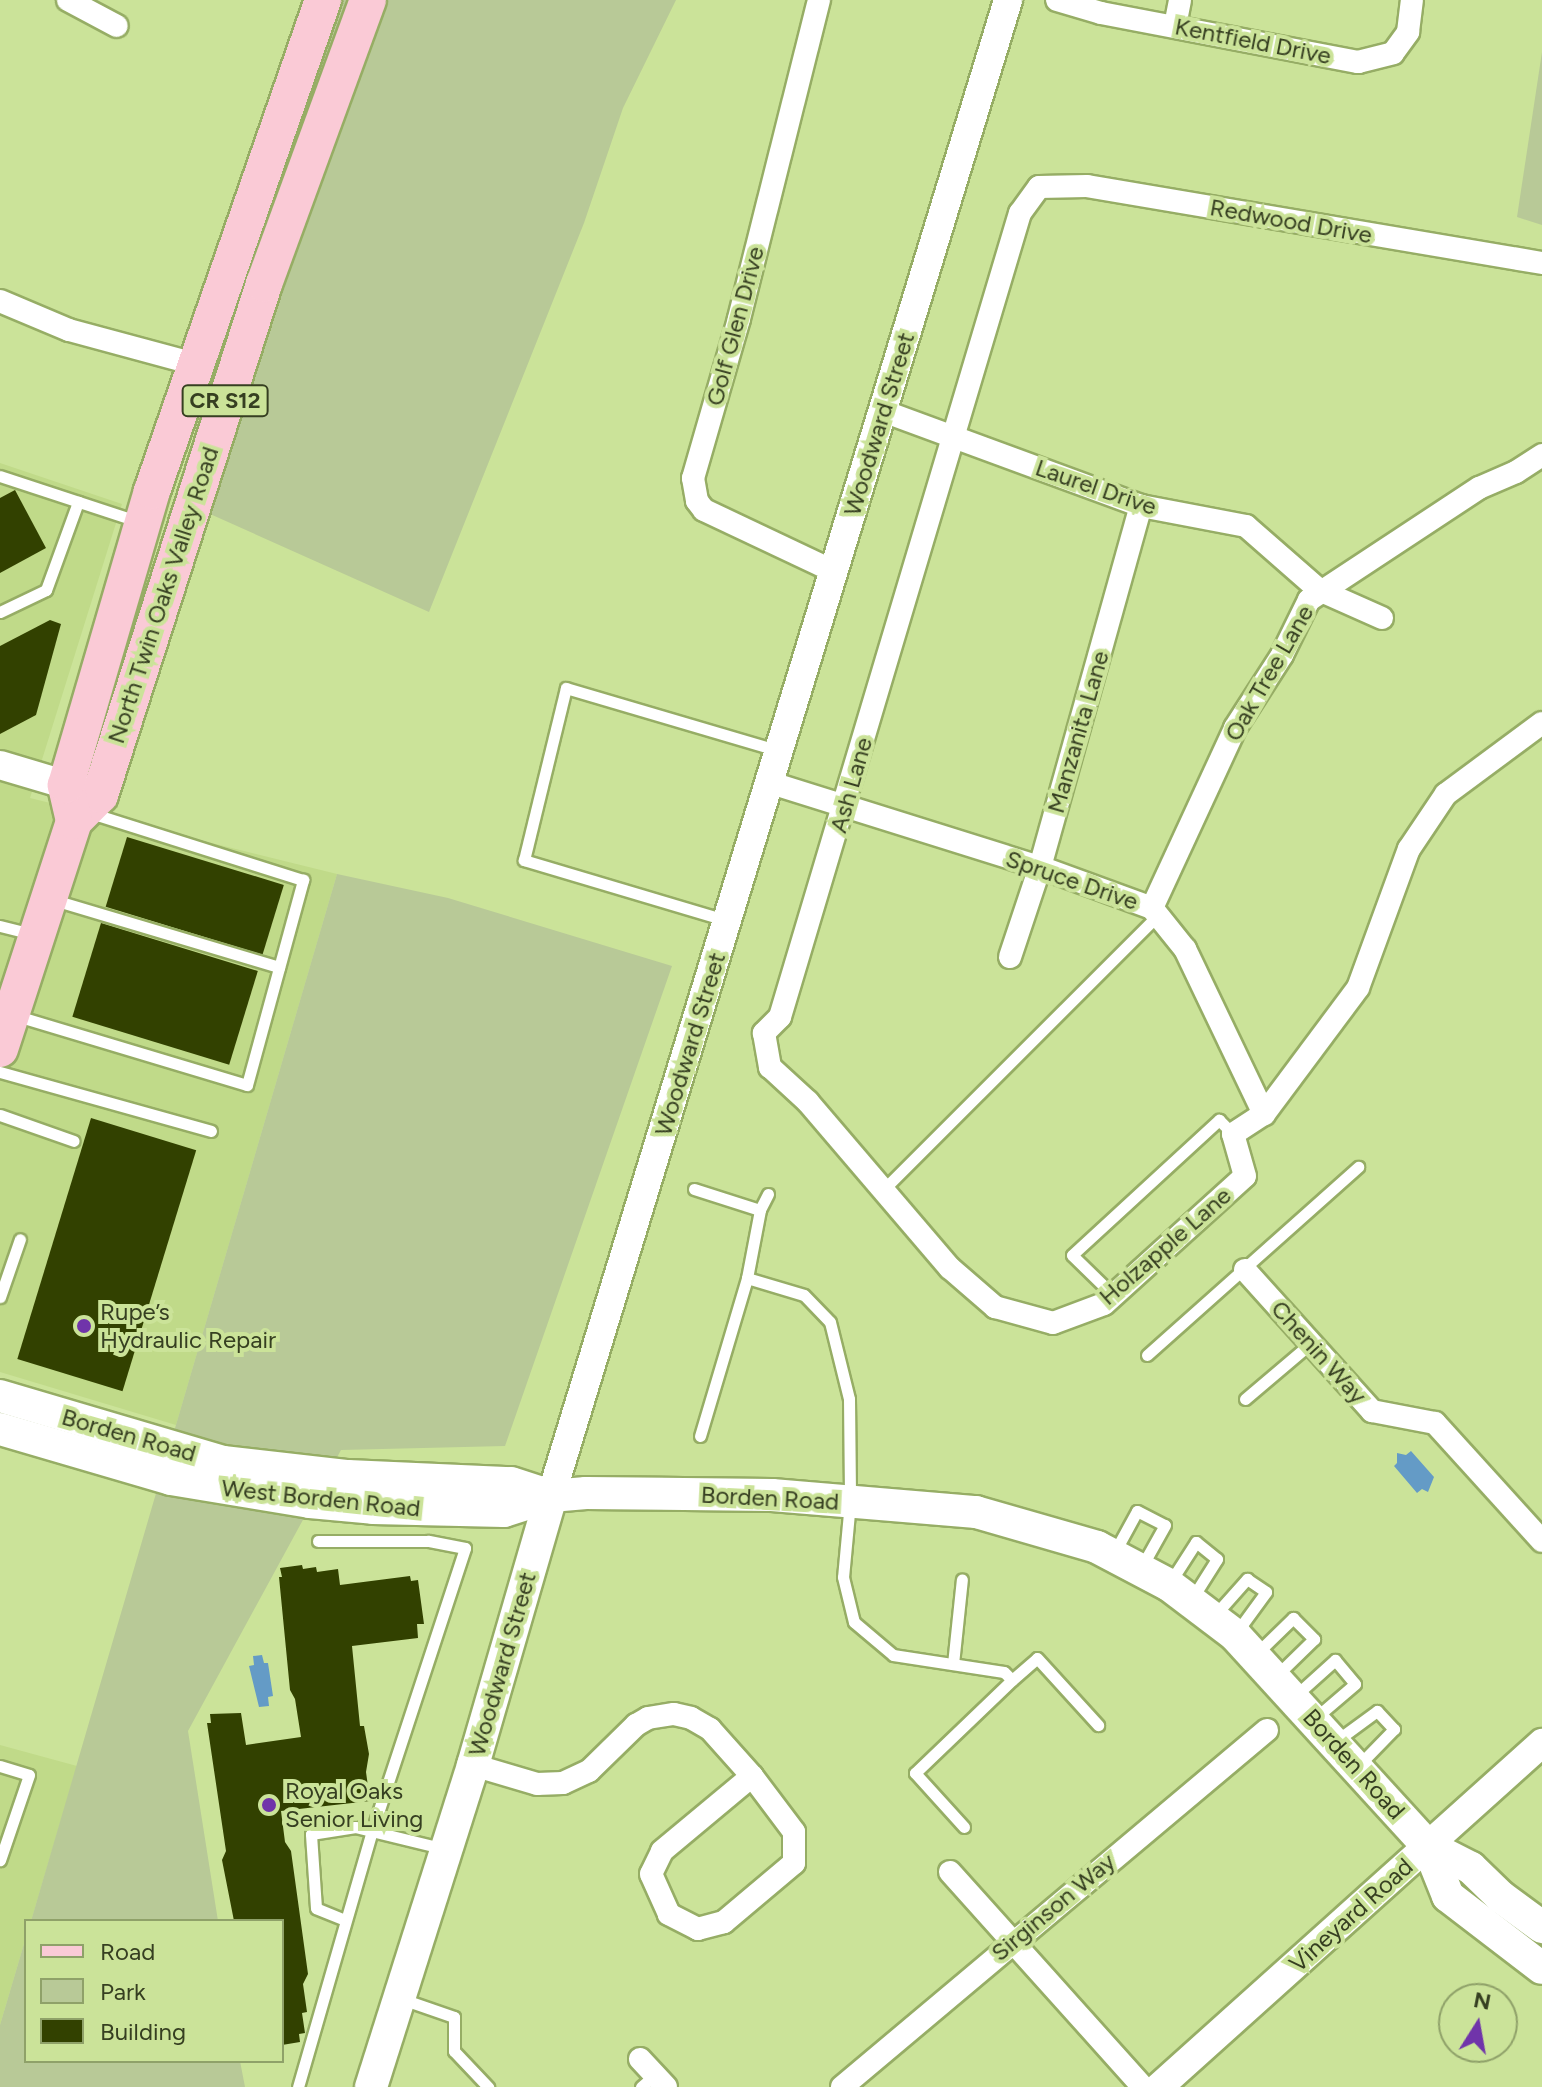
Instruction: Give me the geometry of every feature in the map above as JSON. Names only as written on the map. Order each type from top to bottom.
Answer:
[{"type":"main road","name":"North Twin Oaks Valley Road","points":[[82,803],[143,523],[195,364],[323,0]]},
{"type":"main road","name":"North Twin Oaks Valley Road","points":[[0,1049],[82,803],[264,284],[368,0]]},
{"type":"main road","name":"Borden Road","points":[[0,1396],[132,1452],[223,1462],[313,1488],[511,1483],[551,1496],[586,1493],[772,1495],[976,1512],[1097,1547],[1127,1562],[1254,1658],[1358,1766],[1428,1846],[1448,1896],[1542,1968]]},
{"type":"main road","points":[[0,1429],[132,1452]]},
{"type":"main road","name":"Woodward Street","points":[[371,2087],[473,1765],[551,1496]]},
{"type":"main road","name":"Borden Road","points":[[1428,1846],[1471,1868],[1501,1897],[1542,1927]]},
{"type":"street","points":[[68,0],[117,26]]},
{"type":"street","name":"Golf Glen Drive","points":[[819,0],[739,319],[693,478],[697,501],[704,510],[835,572]]},
{"type":"street","name":"Woodward Street","points":[[551,1496],[1008,0]]},
{"type":"street","name":"Kentfield Drive","points":[[1057,0],[1101,13],[1358,62],[1393,53],[1408,32],[1412,0]]},
{"type":"street","points":[[1175,26],[1180,0]]},
{"type":"street","name":"Redwood Drive","points":[[1039,187],[1087,186],[1542,263]]},
{"type":"street","name":"Ash Lane","points":[[995,1307],[950,1268],[808,1102],[770,1067],[764,1033],[780,1017],[1020,213],[1039,187]]},
{"type":"street","points":[[0,301],[69,330],[195,364]]},
{"type":"street","name":"Laurel Drive","points":[[883,411],[1141,506],[1246,526],[1319,590],[1382,618]]},
{"type":"street","name":"Oak Tree Lane","points":[[1155,912],[1235,728],[1282,655],[1309,600],[1319,590],[1479,488],[1516,472],[1542,455]]},
{"type":"street","name":"Manzanita Lane","points":[[1010,957],[1040,867],[1141,506]]},
{"type":"street","points":[[1233,1134],[1264,1114],[1358,988],[1409,849],[1446,794],[1542,723]]},
{"type":"street","points":[[0,765],[82,803]]},
{"type":"street","name":"Spruce Drive","points":[[768,782],[1040,867],[1155,912],[1185,949],[1264,1114]]},
{"type":"street","name":"Holzapple Lane","points":[[995,1307],[1053,1323],[1104,1304],[1245,1176],[1233,1134]]},
{"type":"street","name":"Chenin Way","points":[[1245,1270],[1372,1411],[1435,1423],[1542,1541]]},
{"type":"street","points":[[473,1765],[537,1784],[563,1783],[589,1771],[636,1725],[648,1718],[674,1714],[691,1718],[710,1729],[752,1776],[794,1832],[794,1863],[724,1922],[698,1929],[669,1914],[651,1874],[662,1851],[752,1776]]},
{"type":"street","name":"Sirginson Way","points":[[842,2087],[1011,1941],[1267,1730]]},
{"type":"street","name":"Vineyard Road","points":[[1162,2085],[1542,1743]]},
{"type":"street","points":[[950,1872],[1011,1941],[1162,2085]]},
{"type":"lane","points":[[0,476],[143,523]]},
{"type":"lane","points":[[0,612],[46,590],[78,502]]},
{"type":"lane","points":[[727,921],[524,860],[566,688],[778,751]]},
{"type":"lane","points":[[12,1014],[247,1085],[303,880],[82,803]]},
{"type":"lane","points":[[50,899],[279,967]]},
{"type":"lane","points":[[883,1190],[1155,912]]},
{"type":"lane","points":[[0,926],[38,935]]},
{"type":"lane","points":[[0,1072],[211,1131]]},
{"type":"lane","points":[[0,1115],[74,1141]]},
{"type":"lane","points":[[1113,1295],[1072,1255],[1219,1120],[1233,1134]]},
{"type":"lane","points":[[1147,1355],[1358,1167]]},
{"type":"lane","points":[[694,1189],[760,1210]]},
{"type":"lane","points":[[700,1436],[747,1278],[760,1210],[768,1194]]},
{"type":"lane","points":[[0,1298],[20,1239]]},
{"type":"lane","points":[[747,1278],[804,1295],[830,1322],[849,1399],[850,1502],[843,1577],[854,1622],[893,1655],[1004,1672],[1012,1680]]},
{"type":"lane","points":[[1245,1399],[1311,1343]]},
{"type":"lane","points":[[298,2087],[372,1831],[465,1548],[428,1541],[318,1541]]},
{"type":"lane","points":[[953,1664],[962,1579]]},
{"type":"lane","points":[[964,1827],[915,1773],[1037,1658],[1098,1725]]},
{"type":"lane","points":[[1254,1658],[1335,1660],[1355,1684],[1254,1658]]},
{"type":"lane","points":[[1254,1658],[1377,1711],[1394,1729],[1358,1766]]},
{"type":"lane","points":[[0,1766],[29,1775],[0,1860]]},
{"type":"lane","points":[[345,1920],[316,1908],[311,1834],[355,1827],[445,1849]]},
{"type":"lane","points":[[398,1997],[454,2017],[454,2051],[488,2087]]},
{"type":"shaded area","points":[[0,463],[122,504],[30,798],[337,874],[176,1425],[0,1372]]},
{"type":"shaded area","points":[[0,1745],[77,1766],[32,1919],[24,1919],[24,1944],[0,2025]]},
{"type":"green space","points":[[337,0],[676,0],[623,108],[584,223],[429,612],[181,501]]},
{"type":"green space","points":[[1542,52],[1542,225],[1517,217]]},
{"type":"green space","points":[[337,874],[448,898],[672,966],[505,1446],[341,1450],[188,1731],[218,1919],[32,1919]]},
{"type":"green space","points":[[24,1944],[24,2063],[240,2063],[245,2087],[0,2087],[0,2025]]},
{"type":"water","points":[[1411,1451],[1434,1477],[1428,1492],[1422,1489],[1417,1493],[1394,1466],[1397,1453],[1406,1455]]},
{"type":"water","points":[[262,1655],[264,1663],[268,1663],[273,1696],[268,1697],[269,1706],[259,1707],[249,1666],[254,1665],[253,1656]]},
{"type":"building","points":[[15,490],[46,548],[0,573],[0,498]]},
{"type":"building","points":[[50,620],[61,624],[36,715],[0,734],[0,646]]},
{"type":"building","points":[[127,837],[284,885],[262,955],[106,907]]},
{"type":"building","points":[[101,923],[258,971],[229,1065],[72,1017]]},
{"type":"building","points":[[91,1118],[196,1150],[123,1391],[17,1359]]},
{"type":"building","name":"Royal Oaks Senior Living","points":[[302,1565],[303,1569],[316,1567],[317,1572],[338,1569],[340,1585],[410,1576],[411,1581],[418,1580],[424,1624],[417,1624],[418,1638],[352,1646],[360,1726],[364,1726],[369,1754],[366,1772],[370,1801],[281,1811],[285,1842],[291,1851],[308,1974],[303,1984],[307,2012],[302,2013],[305,2033],[299,2034],[300,2042],[284,2045],[284,1919],[234,1919],[222,1860],[226,1851],[207,1723],[211,1723],[210,1714],[241,1713],[246,1745],[301,1737],[295,1699],[290,1690],[280,1568]]},
{"type":"place","name":"Rupe’s Hydraulic Repair","points":[[84,1326]]},
{"type":"place","name":"Royal Oaks Senior Living","points":[[269,1805]]}]
